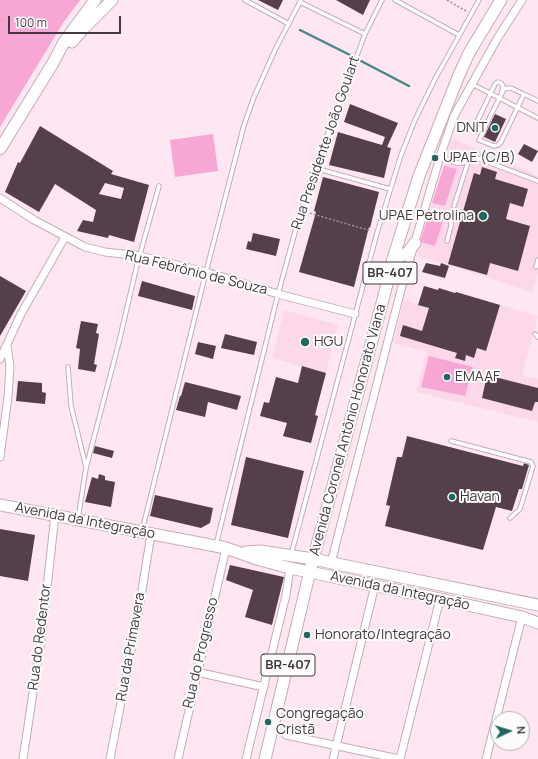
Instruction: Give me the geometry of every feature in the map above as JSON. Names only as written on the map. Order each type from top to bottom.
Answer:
[{"type":"main road","points":[[0,149],[53,63],[64,42],[94,0]]},
{"type":"main road","points":[[53,63],[82,30],[112,0]]},
{"type":"main road","name":"Avenida Coronel Antônio Honorato Viana","points":[[265,759],[313,559],[392,262],[419,176],[453,89],[469,53],[501,0]]},
{"type":"main road","points":[[491,16],[510,0]]},
{"type":"main road","points":[[392,262],[408,252],[415,243]]},
{"type":"main road","name":"Avenida da Integração","points":[[0,505],[221,547],[290,568],[440,599],[538,622]]},
{"type":"main road","name":"Avenida da Integração","points":[[240,552],[260,551],[313,559],[538,605]]},
{"type":"street","points":[[331,563],[394,316],[440,157],[454,116],[497,39],[522,0]]},
{"type":"street","name":"Rua Febrônio de Souza","points":[[0,198],[34,220],[85,248],[140,256],[206,272],[278,294],[355,314]]},
{"type":"street","points":[[0,359],[20,314],[65,237]]},
{"type":"street","points":[[0,457],[8,397],[10,367],[7,345]]},
{"type":"street","name":"Rua do Redentor","points":[[23,759],[42,633],[55,515]]},
{"type":"street","name":"Rua da Primavera","points":[[110,759],[139,609],[146,533]]},
{"type":"street","name":"Rua do Progresso","points":[[178,759],[197,672],[221,547]]},
{"type":"street","points":[[246,759],[286,595],[290,568]]},
{"type":"street","points":[[334,759],[375,586]]},
{"type":"street","points":[[286,735],[399,759],[440,599]]},
{"type":"street","points":[[486,759],[522,618]]},
{"type":"street","points":[[197,672],[264,687]]},
{"type":"lane","points":[[245,0],[289,24]]},
{"type":"lane","name":"Rua Presidente João Goulart","points":[[221,547],[278,294],[301,211],[315,168],[365,34],[382,0]]},
{"type":"lane","points":[[394,0],[459,35]]},
{"type":"lane","points":[[290,556],[377,232],[401,155],[415,120],[479,0]]},
{"type":"lane","points":[[146,533],[206,272],[244,125],[254,97],[276,48],[301,1],[365,34]]},
{"type":"lane","points":[[485,127],[480,130],[476,127],[476,124],[494,85],[498,82],[502,84],[502,91],[479,140],[494,146],[498,145],[524,94]]},
{"type":"lane","points":[[471,84],[538,118]]},
{"type":"lane","points":[[502,91],[509,88],[538,101]]},
{"type":"lane","points":[[440,157],[456,163],[468,162],[480,158],[538,181]]},
{"type":"lane","points":[[454,206],[468,162]]},
{"type":"lane","points":[[315,168],[390,189]]},
{"type":"lane","points":[[78,520],[86,468],[140,256],[160,186]]},
{"type":"lane","points":[[424,212],[446,216],[451,219],[451,226],[447,241]]},
{"type":"lane","points":[[536,266],[538,260]]},
{"type":"lane","points":[[68,366],[71,406],[86,468]]},
{"type":"lane","points":[[451,442],[531,462],[532,466],[520,509],[510,518]]},
{"type":"path","points":[[447,0],[471,13]]},
{"type":"path","points":[[301,211],[377,232]]},
{"type":"shaded area","points":[[0,0],[80,0],[63,23],[0,127]]},
{"type":"shaded area","points":[[213,134],[218,171],[175,177],[170,140]]},
{"type":"shaded area","name":"UPAE Petrolina","points":[[452,138],[538,176],[538,272],[532,293],[416,255]]},
{"type":"shaded area","points":[[444,166],[457,169],[445,206],[432,203]]},
{"type":"shaded area","points":[[428,217],[443,221],[435,246],[420,242]]},
{"type":"shaded area","points":[[456,292],[538,316],[522,375],[538,379],[538,422],[416,392],[427,352],[393,343],[404,300],[448,314]]},
{"type":"shaded area","name":"HGU","points":[[284,310],[338,325],[326,373],[272,358]]},
{"type":"shaded area","name":"EMAAF","points":[[429,356],[473,367],[465,396],[421,387]]},
{"type":"building","points":[[258,0],[283,0],[278,10]]},
{"type":"building","points":[[336,0],[370,0],[363,15]]},
{"type":"building","points":[[350,104],[398,123],[387,147],[391,148],[384,178],[329,165],[338,132],[382,145],[385,137],[344,122]]},
{"type":"building","name":"DNIT","points":[[495,114],[506,119],[495,142],[484,137]]},
{"type":"building","points":[[40,126],[113,171],[111,174],[149,185],[134,242],[109,235],[108,238],[77,231],[83,220],[93,222],[96,210],[55,184],[39,212],[5,192],[18,162],[20,163]],"holes":[[[105,183],[124,188],[121,199],[99,194]]]},
{"type":"building","points":[[524,144],[538,151],[532,162],[518,154]]},
{"type":"building","name":"UPAE Petrolina","points":[[482,167],[497,172],[495,179],[528,189],[523,207],[510,203],[506,219],[530,226],[518,271],[490,263],[487,275],[448,264],[474,173],[480,175]]},
{"type":"building","points":[[323,177],[379,192],[354,287],[299,272],[316,212],[314,211]]},
{"type":"building","points":[[253,233],[280,239],[276,256],[246,249],[248,241],[251,242]]},
{"type":"building","points":[[426,263],[440,266],[441,263],[449,266],[445,278],[422,272]]},
{"type":"building","points":[[0,276],[26,291],[0,336]]},
{"type":"building","points":[[142,281],[195,296],[192,310],[138,296]]},
{"type":"building","points":[[424,286],[438,290],[439,288],[455,293],[456,292],[500,305],[486,351],[477,348],[474,358],[466,355],[465,361],[455,358],[457,353],[400,336],[403,325],[422,331],[429,308],[418,305]]},
{"type":"building","points":[[81,321],[98,324],[96,333],[99,334],[94,364],[97,365],[95,372],[78,369],[80,349],[76,348]]},
{"type":"building","points":[[225,334],[257,342],[254,355],[221,348]]},
{"type":"building","points":[[198,342],[216,346],[213,359],[195,354]]},
{"type":"building","points":[[302,366],[326,373],[315,415],[318,416],[311,443],[283,436],[287,423],[260,416],[264,402],[269,403],[276,377],[298,383]]},
{"type":"building","name":"EMAAF","points":[[487,375],[538,388],[538,402],[535,402],[532,411],[482,398]]},
{"type":"building","points":[[18,381],[42,383],[42,392],[46,393],[45,404],[16,401]]},
{"type":"building","points":[[185,382],[241,396],[237,410],[208,402],[205,417],[176,410]]},
{"type":"building","name":"Havan","points":[[407,436],[523,466],[524,463],[529,465],[522,489],[519,489],[512,511],[496,507],[483,550],[385,526],[390,506],[386,505],[397,457],[402,457]]},
{"type":"building","points":[[95,446],[114,451],[112,458],[93,453]]},
{"type":"building","points":[[246,457],[304,471],[288,538],[231,525]]},
{"type":"building","points":[[99,474],[105,476],[105,480],[115,482],[111,507],[85,502],[92,477],[98,479]]},
{"type":"building","points":[[155,495],[213,508],[210,523],[201,528],[150,516]]},
{"type":"building","points":[[0,529],[35,535],[28,581],[0,576]]},
{"type":"building","points":[[230,565],[284,577],[272,625],[245,617],[253,590],[226,580]]},
{"type":"waterway","points":[[300,30],[350,55]]},
{"type":"waterway","points":[[361,61],[409,86]]},
{"type":"place","name":"DNIT","points":[[495,128]]},
{"type":"place","name":"UPAE (C/B)","points":[[435,158]]},
{"type":"place","name":"UPAE Petrolina","points":[[483,216]]},
{"type":"place","name":"HGU","points":[[305,342]]},
{"type":"place","name":"EMAAF","points":[[447,377]]},
{"type":"place","name":"Havan","points":[[452,497]]},
{"type":"place","name":"Honorato/Integração","points":[[307,635]]},
{"type":"place","name":"Congregação Cristã","points":[[268,722]]}]
